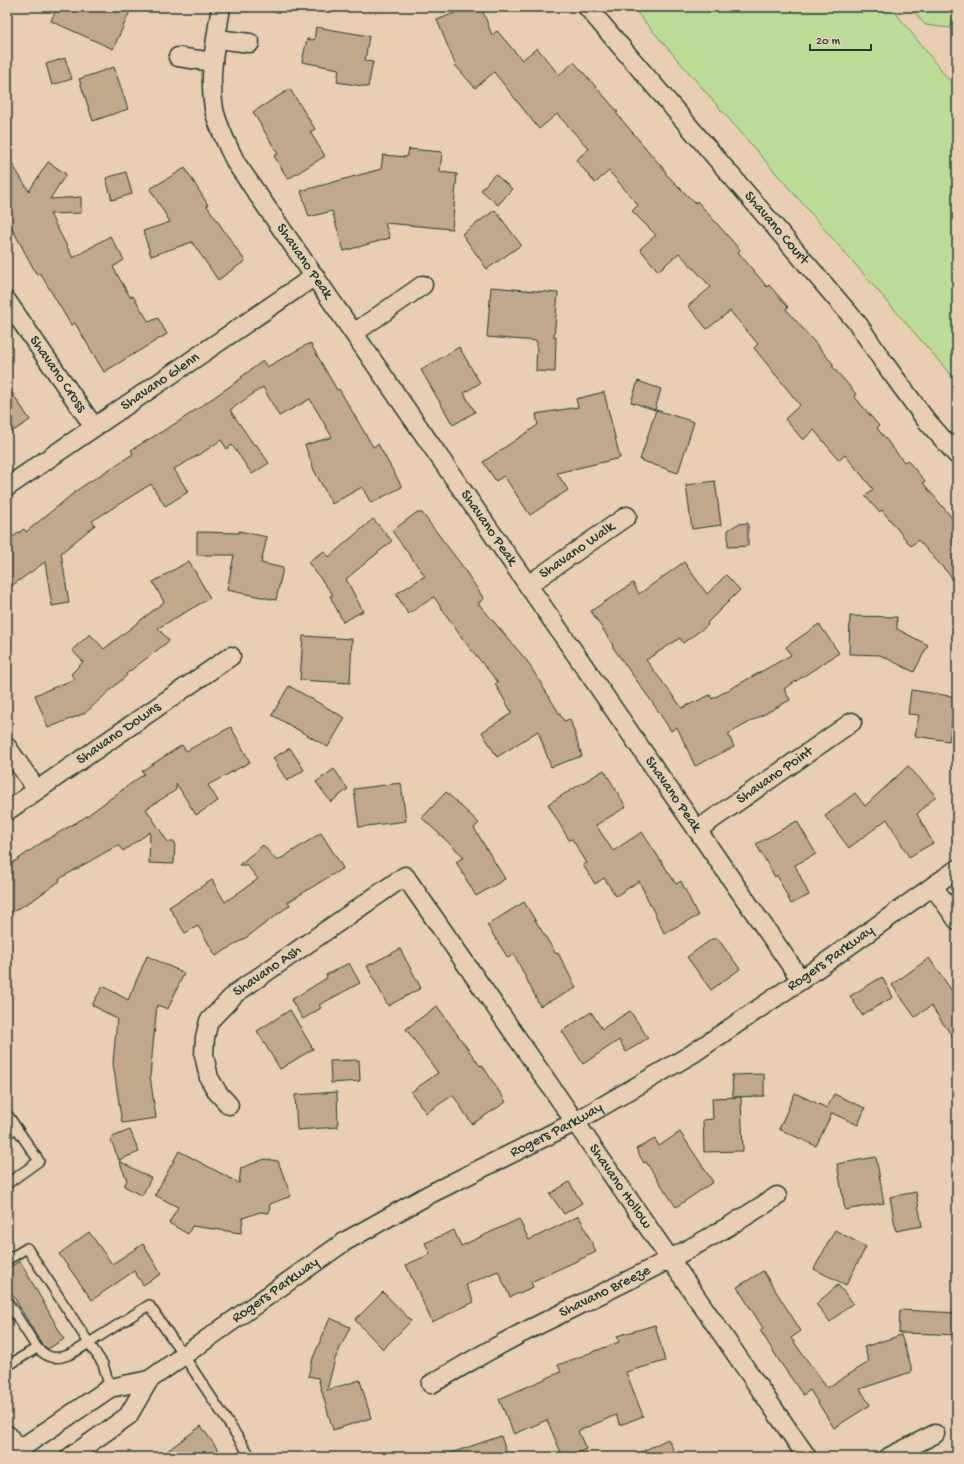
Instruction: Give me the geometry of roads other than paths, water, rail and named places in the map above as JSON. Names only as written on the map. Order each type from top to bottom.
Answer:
[{"type":"street","name":"Shavano Peak","points":[[221,7],[213,62],[212,80],[214,109],[223,136],[236,163],[801,980]]},
{"type":"street","name":"Shavano Court","points":[[586,7],[858,324],[882,360],[926,420],[957,455]]},
{"type":"street","points":[[217,39],[250,43]]},
{"type":"street","points":[[178,57],[213,62]]},
{"type":"street","name":"Shavano Glenn","points":[[7,487],[314,276]]},
{"type":"street","points":[[354,333],[423,285]]},
{"type":"street","name":"Shavano Cross","points":[[7,301],[94,427]]},
{"type":"street","name":"Shavano Walk","points":[[528,585],[627,516]]},
{"type":"street","name":"Shavano Downs","points":[[7,811],[230,656]]},
{"type":"street","name":"Shavano Point","points":[[697,830],[852,722]]},
{"type":"street","points":[[7,747],[37,790]]},
{"type":"street","name":"Rogers Parkway","points":[[13,1450],[110,1388],[149,1380],[344,1242],[430,1194],[575,1122],[692,1054],[801,980],[957,869]]},
{"type":"street","name":"Shavano Ash","points":[[229,1105],[218,1093],[209,1078],[204,1055],[205,1037],[209,1021],[236,993],[405,876]]},
{"type":"street","name":"Shavano Hollow","points":[[405,876],[807,1457]]},
{"type":"street","points":[[933,886],[957,920]]},
{"type":"street","name":"Shavano Breeze","points":[[431,1384],[524,1332],[670,1260],[741,1220],[777,1196]]},
{"type":"street","name":"Rogers Parkway","points":[[70,1457],[128,1416],[149,1380]]},
{"type":"street","points":[[889,1457],[935,1434]]},
{"type":"lane","points":[[7,1114],[39,1161],[7,1184]]},
{"type":"lane","points":[[7,1134],[16,1128]]},
{"type":"lane","points":[[7,1260],[27,1248],[103,1364],[110,1388]]},
{"type":"lane","points":[[7,1301],[37,1348],[48,1356],[60,1358],[89,1343],[149,1305],[251,1457]]},
{"type":"lane","points":[[7,1366],[37,1348]]}]
